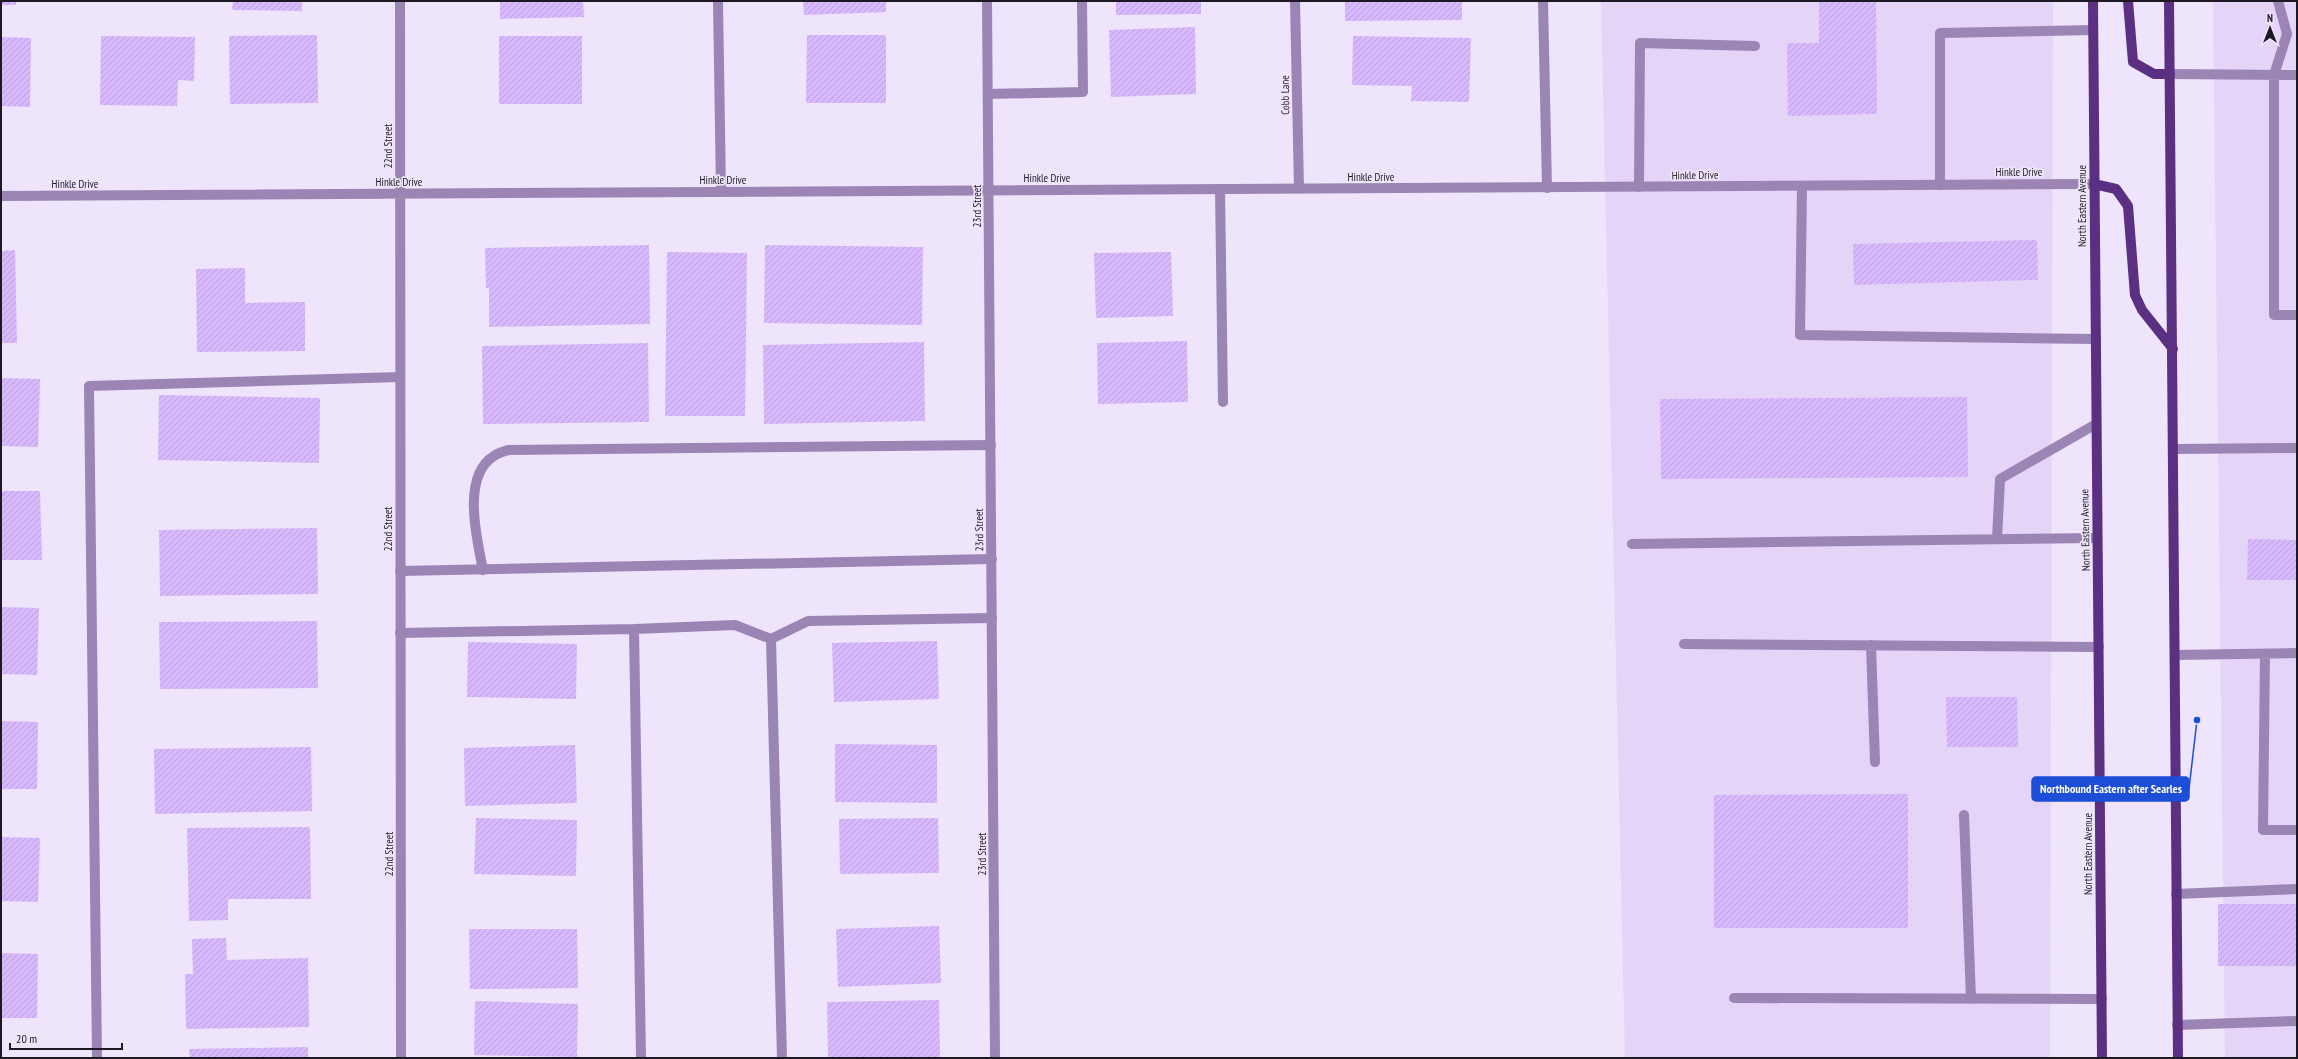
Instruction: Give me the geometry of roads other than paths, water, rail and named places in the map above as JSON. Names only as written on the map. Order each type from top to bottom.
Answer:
[{"type":"main road","name":"North Eastern Avenue","points":[[2093,1],[2102,1058]]},
{"type":"main road","points":[[2128,1],[2134,62],[2154,74],[2170,74]]},
{"type":"main road","points":[[2169,1],[2178,1058]]},
{"type":"main road","points":[[2094,184],[2116,189],[2128,206],[2134,295],[2142,310],[2173,349]]},
{"type":"street","name":"22nd Street","points":[[400,1],[401,1058]]},
{"type":"street","points":[[718,1],[721,192]]},
{"type":"street","name":"23rd Street","points":[[988,1],[995,1058]]},
{"type":"street","points":[[988,94],[1083,92],[1082,1]]},
{"type":"street","name":"Cobb Lane","points":[[1296,1],[1299,189]]},
{"type":"street","points":[[1543,1],[1547,188]]},
{"type":"street","points":[[2278,1],[2287,34],[2274,75],[2274,314],[2297,315]]},
{"type":"street","points":[[1940,185],[1940,33],[2093,30]]},
{"type":"street","points":[[1639,187],[1640,43],[1755,46]]},
{"type":"street","points":[[2170,74],[2297,75]]},
{"type":"street","name":"Hinkle Drive","points":[[1,196],[2094,184]]},
{"type":"street","points":[[1802,186],[1800,335],[2096,339]]},
{"type":"street","points":[[1220,189],[1223,402]]},
{"type":"street","points":[[97,1058],[89,386],[400,377]]},
{"type":"street","points":[[1997,539],[2000,479],[2096,424]]},
{"type":"street","points":[[483,570],[474,524],[474,495],[480,473],[493,456],[508,450],[991,446]]},
{"type":"street","points":[[2174,449],[2297,448]]},
{"type":"street","points":[[1632,544],[2097,538]]},
{"type":"street","points":[[400,571],[992,559]]},
{"type":"street","points":[[400,633],[634,629],[735,625],[771,639],[808,621],[992,618]]},
{"type":"street","points":[[634,629],[641,1058]]},
{"type":"street","points":[[771,639],[782,1058]]},
{"type":"street","points":[[1684,644],[2099,647]]},
{"type":"street","points":[[1871,645],[1875,762]]},
{"type":"street","points":[[2175,655],[2297,653]]},
{"type":"street","points":[[2265,654],[2263,830],[2297,830]]},
{"type":"street","points":[[1964,815],[1971,998]]},
{"type":"street","points":[[2176,894],[2297,890]]},
{"type":"street","points":[[1734,998],[2102,999]]},
{"type":"street","points":[[2178,1025],[2297,1021]]},
{"type":"place","name":"Northbound Eastern after Searles","points":[[2197,720]]}]
